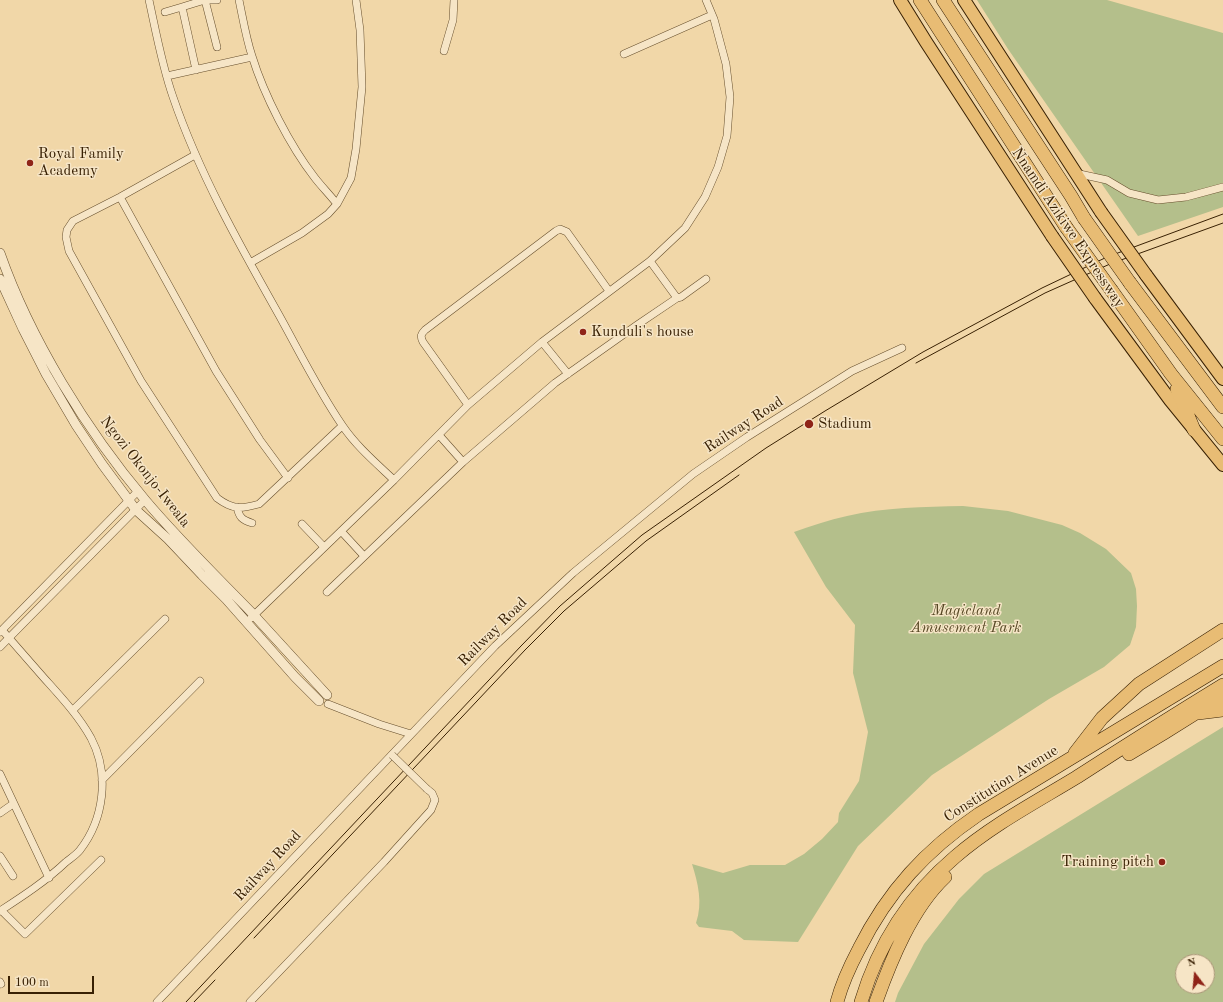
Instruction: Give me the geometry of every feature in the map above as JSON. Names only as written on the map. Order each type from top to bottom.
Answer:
[{"type":"highway","name":"Nnamdi Azikiwe Expressway","points":[[900,0],[1052,236],[1095,298],[1141,362],[1223,465]]},
{"type":"highway","name":"Nnamdi Azikiwe Expressway","points":[[943,0],[1084,218],[1130,283],[1223,407]]},
{"type":"highway","points":[[964,0],[1101,212],[1223,379]]},
{"type":"highway","name":"Nnamdi Azikiwe Expressway","points":[[920,1],[1066,227],[1171,374],[1223,439]]},
{"type":"highway","points":[[1195,371],[1223,395]]},
{"type":"highway","points":[[1171,374],[1194,430]]},
{"type":"highway","points":[[1072,758],[1102,718],[1139,684],[1223,630]]},
{"type":"highway","name":"Constitution Avenue","points":[[837,1002],[850,966],[866,934],[886,902],[908,875],[954,831],[979,814],[1223,666]]},
{"type":"highway","points":[[1190,713],[1223,685]]},
{"type":"highway","points":[[861,1002],[866,985],[878,956],[911,902],[956,856],[1020,811],[1165,726],[1223,696]]},
{"type":"highway","points":[[1190,713],[1204,713],[1223,710]]},
{"type":"highway","points":[[878,956],[941,881],[972,852],[1165,726]]},
{"type":"highway","points":[[876,1002],[896,949],[919,909]]},
{"type":"street","points":[[149,0],[172,95],[195,155],[250,263],[342,426],[365,452],[394,480]]},
{"type":"street","points":[[205,0],[217,48]]},
{"type":"street","points":[[164,12],[205,0],[217,0]]},
{"type":"street","points":[[239,0],[252,57],[260,80],[276,114],[295,148],[315,178],[337,204]]},
{"type":"street","points":[[250,263],[302,233],[328,214],[337,204],[351,178],[356,149],[362,73],[360,30],[356,0]]},
{"type":"street","points":[[444,51],[453,20],[454,0]]},
{"type":"street","points":[[246,622],[394,480],[468,405],[542,342],[650,261],[685,228],[705,197],[718,167],[727,136],[730,97],[726,64],[712,14],[706,0]]},
{"type":"street","points":[[182,7],[196,70]]},
{"type":"street","points":[[624,54],[712,14]]},
{"type":"street","points":[[167,76],[252,57]]},
{"type":"street","points":[[195,155],[120,197],[73,221],[67,230],[66,237],[69,251],[142,381],[217,498],[224,503],[243,508],[259,504],[342,426]]},
{"type":"street","points":[[1075,173],[1107,180],[1129,193],[1158,200],[1186,198],[1223,187]]},
{"type":"street","points":[[120,197],[216,371],[260,440],[288,478]]},
{"type":"street","points":[[468,405],[423,342],[421,334],[425,330],[556,230],[560,229],[567,232],[609,291]]},
{"type":"street","name":"Ngozi Okonjo-Iweala","points":[[0,253],[18,296],[42,346],[63,384],[113,458],[138,491],[174,533],[253,615],[328,700]]},
{"type":"street","points":[[650,261],[677,298]]},
{"type":"street","name":"Ngozi Okonjo-Iweala","points":[[0,279],[22,329],[76,425],[102,464],[136,510],[168,539],[319,701]]},
{"type":"street","points":[[327,592],[463,462],[555,383],[636,325],[677,298],[681,297],[706,279]]},
{"type":"street","points":[[542,342],[568,374]]},
{"type":"street","name":"Railway Road","points":[[157,1002],[495,646],[573,573],[693,474],[747,437],[852,371],[902,348]]},
{"type":"street","points":[[439,435],[463,462]]},
{"type":"street","points":[[101,860],[25,934],[1,911],[49,878],[79,851],[92,831],[99,811],[102,794],[102,780],[97,754],[91,739],[73,710],[1,631],[138,491]]},
{"type":"street","points":[[0,647],[146,500]]},
{"type":"street","points":[[237,507],[239,516],[244,521],[252,523]]},
{"type":"street","points":[[302,524],[324,547]]},
{"type":"street","points":[[341,531],[364,556]]},
{"type":"street","points":[[73,710],[165,619]]},
{"type":"street","points":[[102,780],[200,681]]},
{"type":"street","points":[[319,701],[326,705],[328,700],[379,724],[411,734]]},
{"type":"street","points":[[250,1002],[426,816],[436,800],[432,793],[392,755]]},
{"type":"street","points":[[0,774],[49,878]]},
{"type":"street","points":[[0,813],[13,804]]},
{"type":"street","points":[[0,856],[13,876]]},
{"type":"green space","points":[[977,0],[1107,0],[1223,33],[1223,207],[1138,236],[1008,49]]},
{"type":"green space","name":"Magicland Amusement Park","points":[[963,506],[1008,511],[1062,525],[1080,533],[1106,549],[1131,573],[1136,589],[1136,627],[1130,645],[1104,667],[1049,699],[932,775],[858,846],[798,942],[744,940],[732,931],[699,927],[696,923],[699,908],[699,893],[692,864],[723,873],[750,865],[785,865],[804,854],[822,839],[838,822],[839,813],[859,781],[868,732],[853,673],[855,625],[826,587],[794,532],[820,523],[861,513],[905,508]]},
{"type":"green space","points":[[1223,727],[1223,1002],[895,1002],[898,993],[924,944],[959,899],[984,874]]},
{"type":"tram line","points":[[186,1002],[560,606],[642,535],[766,448],[923,352],[1042,288],[1107,257],[1223,214]]},
{"type":"tram line","points":[[916,363],[1045,293],[1110,264],[1223,223]]},
{"type":"tram line","points":[[254,938],[525,650],[564,611],[646,541],[739,475]]},
{"type":"tram line","points":[[194,1002],[215,980]]},
{"type":"place","name":"Royal Family Academy","points":[[30,163]]},
{"type":"place","name":"Kunduli's house","points":[[583,332]]},
{"type":"place","name":"Stadium","points":[[809,424]]},
{"type":"place","name":"Training pitch","points":[[1162,862]]}]
